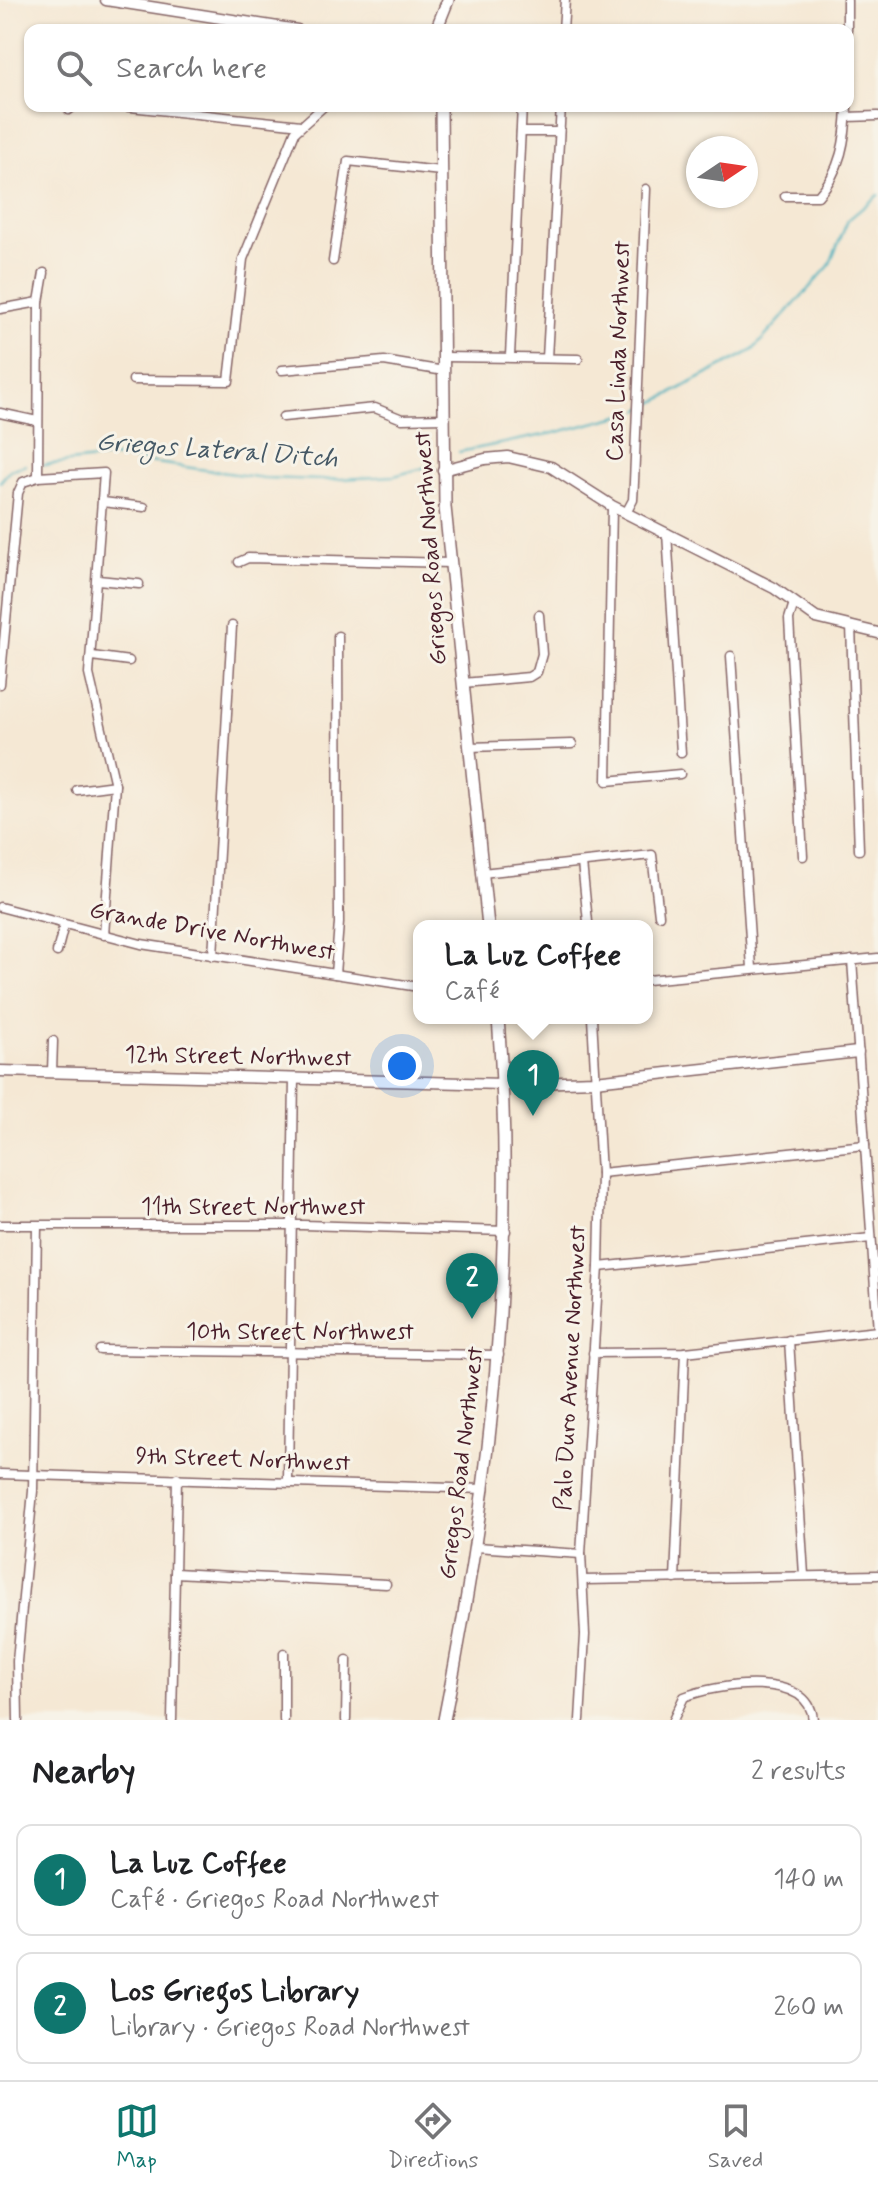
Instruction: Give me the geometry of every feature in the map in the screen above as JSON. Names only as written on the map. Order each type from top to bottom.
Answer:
[{"type":"main road","points":[[441,24],[448,0]]},
{"type":"main road","name":"Griegos Road Northwest","points":[[439,112],[443,470],[487,920]]},
{"type":"main road","name":"Griegos Road Northwest","points":[[444,1720],[476,1547],[499,1355],[506,1231],[498,1024]]},
{"type":"street","points":[[106,0],[259,24]]},
{"type":"street","points":[[563,24],[565,0]]},
{"type":"street","points":[[847,0],[847,24]]},
{"type":"street","points":[[178,112],[301,125]]},
{"type":"street","points":[[133,380],[229,381],[243,259],[301,125],[317,112]]},
{"type":"street","points":[[510,356],[522,112]]},
{"type":"street","points":[[547,358],[561,112]]},
{"type":"street","points":[[785,196],[818,196],[827,187],[839,167],[847,112]]},
{"type":"street","points":[[847,117],[878,116]]},
{"type":"street","points":[[521,132],[559,132]]},
{"type":"street","points":[[333,261],[348,161],[441,171]]},
{"type":"street","name":"Casa Linda Northwest","points":[[626,513],[633,500],[646,189]]},
{"type":"street","points":[[38,477],[39,302],[44,273]]},
{"type":"street","points":[[0,309],[39,302]]},
{"type":"street","points":[[444,357],[578,359]]},
{"type":"street","points":[[282,370],[384,361],[444,371]]},
{"type":"street","points":[[283,417],[375,408],[402,419],[443,418]]},
{"type":"street","points":[[0,413],[37,421]]},
{"type":"street","points":[[443,470],[485,459],[529,459],[551,467],[612,506],[753,577],[816,618],[878,633]]},
{"type":"street","points":[[0,684],[18,493],[23,482],[38,477],[104,473],[89,674],[115,785],[104,935]]},
{"type":"street","points":[[103,502],[144,507]]},
{"type":"street","points":[[612,506],[607,781],[680,774]]},
{"type":"street","points":[[667,533],[681,753]]},
{"type":"street","points":[[239,562],[248,558],[450,563]]},
{"type":"street","points":[[98,580],[139,584]]},
{"type":"street","points":[[794,603],[789,619],[803,856]]},
{"type":"street","points":[[463,683],[529,677],[537,672],[542,654],[539,615]]},
{"type":"street","points":[[213,956],[232,626]]},
{"type":"street","points":[[851,626],[859,850]]},
{"type":"street","points":[[335,974],[339,923],[338,636]]},
{"type":"street","points":[[92,656],[129,661]]},
{"type":"street","points":[[731,656],[752,968]]},
{"type":"street","points":[[469,747],[572,744]]},
{"type":"street","points":[[77,790],[115,785]]},
{"type":"street","points":[[482,873],[652,855],[659,915]]},
{"type":"street","points":[[582,863],[588,920]]},
{"type":"street","name":"Grande Drive Northwest","points":[[0,907],[104,935],[213,956],[413,986]]},
{"type":"street","points":[[57,952],[64,925]]},
{"type":"street","points":[[653,979],[878,958]]},
{"type":"street","points":[[593,1353],[635,1355],[685,1352],[878,1331],[852,960]]},
{"type":"street","name":"Palo Duro Avenue Northwest","points":[[580,1720],[584,1580],[581,1554],[599,1267],[601,1173],[592,1024]]},
{"type":"street","points":[[52,1072],[53,1041]]},
{"type":"street","name":"12th Street Northwest","points":[[0,1071],[502,1084],[595,1081],[858,1052]]},
{"type":"street","points":[[288,1480],[289,1228],[294,1078]]},
{"type":"street","points":[[601,1173],[865,1145]]},
{"type":"street","name":"11th Street Northwest","points":[[0,1225],[506,1231]]},
{"type":"street","points":[[18,1720],[17,1661],[33,1474],[37,1226]]},
{"type":"street","points":[[599,1267],[871,1238]]},
{"type":"street","points":[[789,1340],[804,1575]]},
{"type":"street","name":"10th Street Northwest","points":[[100,1350],[499,1355]]},
{"type":"street","points":[[675,1579],[685,1352]]},
{"type":"street","name":"9th Street Northwest","points":[[0,1474],[288,1480],[484,1489]]},
{"type":"street","points":[[172,1720],[177,1478]]},
{"type":"street","points":[[476,1547],[581,1554]]},
{"type":"street","points":[[175,1573],[386,1584]]},
{"type":"street","points":[[584,1580],[878,1575]]},
{"type":"street","points":[[284,1653],[284,1720]]},
{"type":"street","points":[[346,1720],[347,1660]]},
{"type":"street","points":[[673,1720],[684,1697],[703,1689],[785,1687],[798,1691],[809,1702],[813,1720]]},
{"type":"waterway","name":"Griegos Lateral Ditch","points":[[640,410],[753,350],[829,266],[848,220],[878,195]]},
{"type":"waterway","name":"Griegos Lateral Ditch","points":[[459,452],[554,433],[631,413]]},
{"type":"waterway","name":"Griegos Lateral Ditch","points":[[44,465],[113,457],[264,478],[323,480],[394,476],[434,465]]},
{"type":"waterway","name":"Griegos Lateral Ditch","points":[[0,482],[10,470],[26,465]]},
{"type":"place","name":"La Luz Coffee","points":[[533,1116]]},
{"type":"place","name":"Los Griegos Library","points":[[472,1319]]}]
